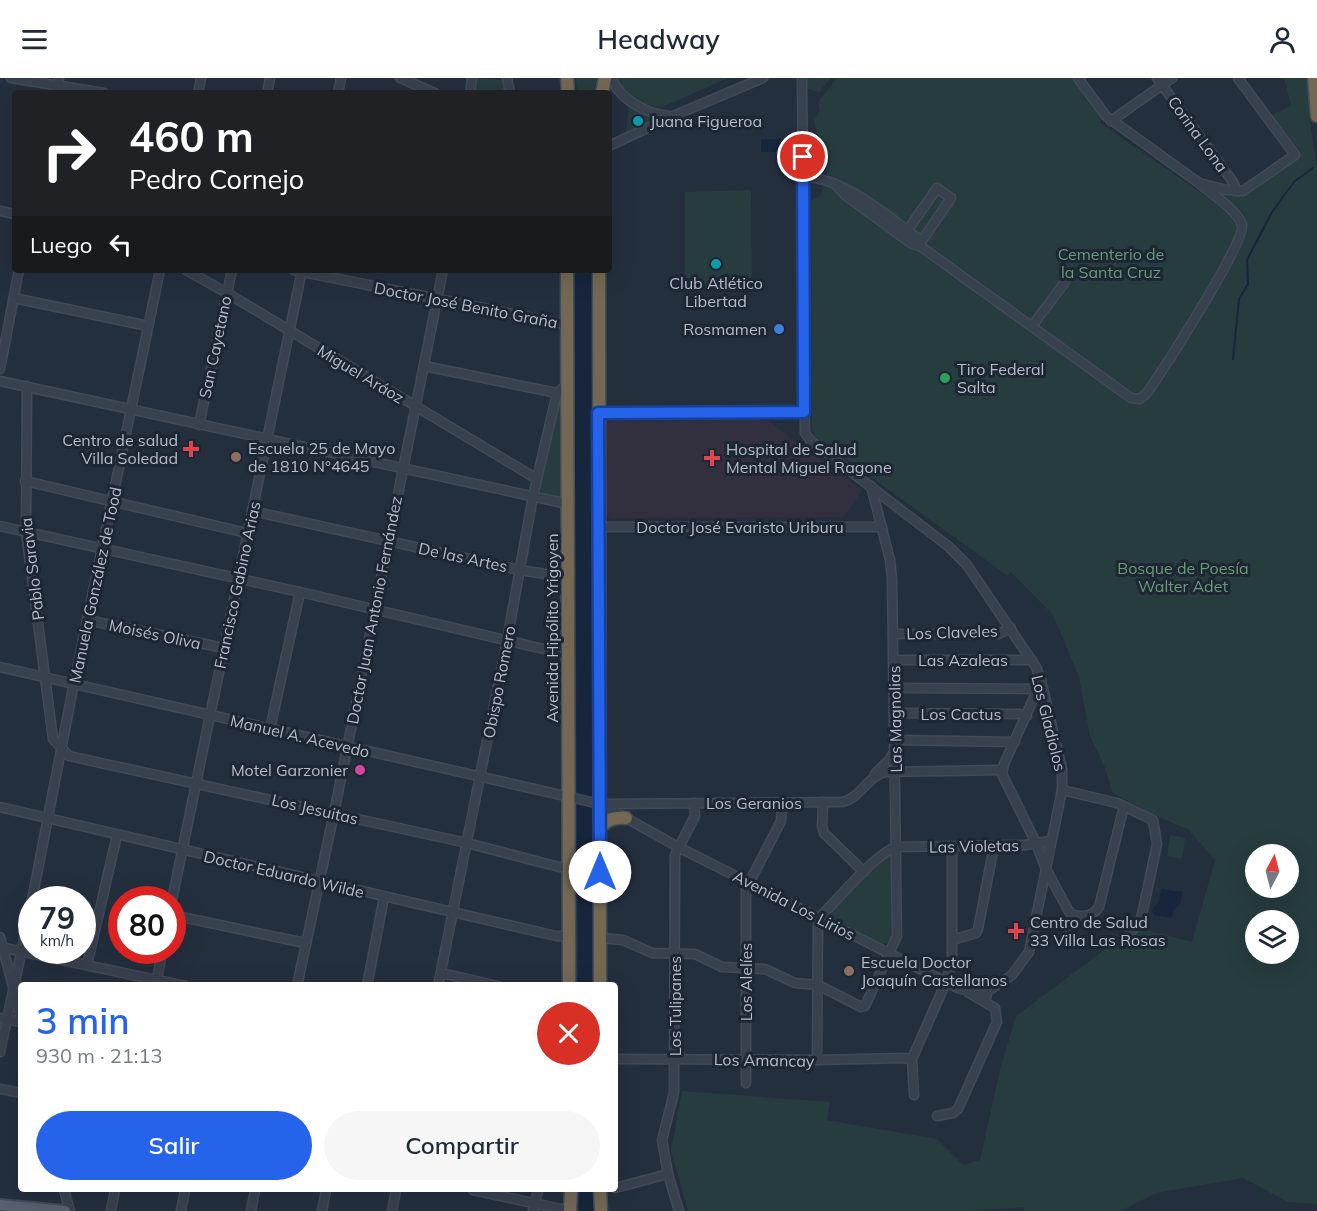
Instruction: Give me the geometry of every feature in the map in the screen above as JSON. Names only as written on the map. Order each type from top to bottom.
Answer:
[{"type":"highway","points":[[1314,78],[1317,116]]},
{"type":"highway","name":"Avenida Hipólito Yrigoyen","points":[[567,273],[569,982]]},
{"type":"highway","points":[[599,273],[600,982]]},
{"type":"highway","points":[[600,828],[608,820],[626,818]]},
{"type":"highway","points":[[570,1211],[571,1192]]},
{"type":"highway","points":[[601,1211],[606,1192]]},
{"type":"main road","points":[[0,1205],[65,1211]]},
{"type":"street","points":[[11,78],[87,90]]},
{"type":"street","points":[[400,78],[428,90]]},
{"type":"street","points":[[612,78],[615,86],[644,111],[673,116]]},
{"type":"street","points":[[740,86],[749,78]]},
{"type":"street","points":[[612,145],[740,86],[763,78]]},
{"type":"street","name":"Los Gladiolos","points":[[801,78],[805,433],[807,437],[956,553],[967,565],[1032,660],[1061,761],[1062,790],[1029,952],[1012,975],[992,987]]},
{"type":"street","points":[[803,177],[824,180],[849,189],[908,231],[920,244],[1131,398],[1135,400],[1144,397],[1232,255],[1242,229],[1241,223],[1235,214],[1199,183],[1111,121],[1078,78]]},
{"type":"street","points":[[1111,121],[1160,82],[1172,78]]},
{"type":"street","points":[[1199,183],[1237,191],[1247,189],[1295,155],[1238,78]]},
{"type":"street","name":"Corina Lona","points":[[1160,82],[1233,182],[1237,191]]},
{"type":"street","points":[[837,186],[845,195],[912,244],[920,244]]},
{"type":"street","points":[[908,231],[937,188],[951,198],[920,244]]},
{"type":"street","points":[[0,369],[18,273]]},
{"type":"street","name":"Manuela González de Tood","points":[[35,886],[61,748],[159,273]]},
{"type":"street","name":"Miguel Aráoz","points":[[192,273],[227,292],[537,479]]},
{"type":"street","name":"San Cayetano","points":[[199,425],[231,273]]},
{"type":"street","name":"Francisco Gabino Arias","points":[[175,886],[290,331],[299,273]]},
{"type":"street","name":"Doctor José Benito Graña","points":[[309,273],[568,325]]},
{"type":"street","name":"Doctor Juan Antonio Fernández","points":[[298,982],[442,273]]},
{"type":"street","points":[[1032,326],[1065,282]]},
{"type":"street","points":[[14,298],[148,326]]},
{"type":"street","points":[[424,366],[557,393],[568,384]]},
{"type":"street","points":[[0,381],[568,504]]},
{"type":"street","name":"Pablo Saravia","points":[[27,386],[26,531],[53,739],[61,748]]},
{"type":"street","name":"Obispo Romero","points":[[439,982],[507,641],[533,496],[557,393]]},
{"type":"street","points":[[598,413],[804,412]]},
{"type":"street","points":[[26,481],[247,533]]},
{"type":"street","name":"Las Magnolias","points":[[818,985],[864,1007],[897,936],[892,574],[871,486]]},
{"type":"street","name":"De las Artes","points":[[252,511],[520,570],[569,578]]},
{"type":"street","points":[[0,526],[375,609],[569,655]]},
{"type":"street","name":"Doctor José Evaristo Uriburu","points":[[598,527],[882,527]]},
{"type":"street","points":[[270,729],[300,592]]},
{"type":"street","name":"Moisés Oliva","points":[[87,620],[224,648]]},
{"type":"street","name":"Los Claveles","points":[[893,634],[998,634],[1011,628]]},
{"type":"street","name":"Las Azaleas","points":[[894,660],[1032,660]]},
{"type":"street","name":"Manuel A. Acevedo","points":[[0,667],[600,804]]},
{"type":"street","points":[[894,688],[1040,687],[1002,770],[1003,779],[1036,843],[1045,867],[1072,915],[1068,939]]},
{"type":"street","name":"Los Cactus","points":[[894,713],[1020,714],[1027,716]]},
{"type":"street","points":[[895,740],[1015,742]]},
{"type":"street","name":"Los Jesuitas","points":[[61,748],[69,756],[467,843],[559,867],[570,867]]},
{"type":"street","name":"Los Geranios","points":[[600,804],[848,801],[889,760],[895,749]]},
{"type":"street","points":[[873,776],[896,770],[1002,770]]},
{"type":"street","points":[[1062,790],[1124,806],[1152,818],[1157,838],[1141,918],[1127,938]]},
{"type":"street","points":[[823,802],[824,833],[864,872]]},
{"type":"street","name":"Los Tulipanes","points":[[679,1211],[668,1174],[662,1140],[674,1093],[675,855],[694,816],[694,803]]},
{"type":"street","points":[[749,882],[781,820],[782,803]]},
{"type":"street","name":"Avenida Los Lirios","points":[[600,804],[678,847],[963,990]]},
{"type":"street","points":[[1072,915],[1084,916],[1095,912],[1102,899],[1124,806]]},
{"type":"street","name":"Doctor Eduardo Wilde","points":[[0,807],[556,936],[569,936]]},
{"type":"street","points":[[87,965],[117,835]]},
{"type":"street","name":"Las Violetas","points":[[896,848],[994,846],[1050,841]]},
{"type":"street","points":[[952,940],[976,933],[978,929],[994,846]]},
{"type":"street","points":[[914,1095],[912,1059],[946,982],[952,962],[952,847]]},
{"type":"street","points":[[817,1060],[817,925],[820,918],[864,872],[888,851],[896,848]]},
{"type":"street","name":"Los Alelíes","points":[[746,1083],[746,889],[749,882]]},
{"type":"street","points":[[1041,890],[1044,887],[1056,887]]},
{"type":"street","points":[[368,982],[384,897]]},
{"type":"street","points":[[186,918],[305,943]]},
{"type":"street","points":[[0,937],[18,1005]]},
{"type":"street","points":[[600,938],[623,940],[652,953],[695,954],[722,967],[765,969],[797,984],[818,985]]},
{"type":"street","points":[[1,947],[18,950]]},
{"type":"street","name":"Manuela González de Tood","points":[[0,1052],[4,1018],[14,990],[19,964]]},
{"type":"street","points":[[82,964],[152,982]]},
{"type":"street","points":[[156,982],[160,964]]},
{"type":"street","points":[[441,973],[480,982]]},
{"type":"street","points":[[963,990],[977,992],[992,987]]},
{"type":"street","points":[[986,1001],[986,994],[992,987]]},
{"type":"street","points":[[937,1116],[953,1113],[958,1109],[996,1026],[997,1011],[986,1001],[963,990]]},
{"type":"street","name":"Los Amancay","points":[[618,1059],[912,1059]]},
{"type":"street","points":[[0,1089],[18,1092]]},
{"type":"street","points":[[618,1187],[668,1174]]},
{"type":"street","points":[[65,1192],[70,1211]]},
{"type":"street","points":[[111,1211],[115,1192]]},
{"type":"street","points":[[181,1211],[185,1192]]},
{"type":"street","points":[[251,1211],[255,1192]]},
{"type":"street","points":[[322,1211],[326,1192]]},
{"type":"street","points":[[392,1211],[396,1192]]},
{"type":"street","points":[[480,1192],[534,1207],[570,1211]]},
{"type":"street","points":[[534,1207],[538,1192]]},
{"type":"shaded area","name":"Hospital de Salud Mental Miguel Ragone","points":[[767,420],[862,490],[846,515],[841,517],[610,518],[606,513],[607,425],[610,421]]},
{"type":"green space","points":[[475,78],[506,80],[507,90],[473,90]]},
{"type":"green space","points":[[576,78],[601,78],[598,90],[577,90]]},
{"type":"green space","points":[[617,78],[728,78],[660,108],[635,98],[624,89]]},
{"type":"green space","points":[[806,78],[831,78],[819,92],[806,88]]},
{"type":"green space","name":"Bosque de Poesía Walter Adet","points":[[837,78],[1072,78],[1102,119],[1100,123],[1229,212],[1239,212],[1218,193],[1239,196],[1248,194],[1297,156],[1269,117],[1291,105],[1284,78],[1309,78],[1309,117],[1317,166],[1317,1204],[1288,1202],[1243,1178],[1156,1193],[1120,1211],[1024,1211],[1023,1207],[974,1211],[688,1211],[671,1151],[682,1091],[830,1102],[827,1120],[937,1139],[963,1165],[980,1160],[1000,1070],[1016,1016],[1135,927],[1192,942],[1215,860],[1188,829],[1156,816],[1113,793],[1104,765],[1090,736],[1079,677],[1053,615],[1011,572],[1008,576],[814,436],[812,428],[811,201],[820,196],[828,177],[814,121],[820,110],[818,102]]},
{"type":"green space","points":[[629,104],[646,115],[659,119],[626,134]]},
{"type":"green space","points":[[751,190],[752,288],[685,289],[685,192]]},
{"type":"green space","points":[[560,403],[563,405],[565,496],[560,498],[536,494],[557,405]]},
{"type":"green space","points":[[1170,835],[1185,838],[1182,859],[1167,856]]},
{"type":"green space","points":[[889,853],[893,853],[891,942],[881,944],[827,917],[827,914]]},
{"type":"water","points":[[761,139],[786,139],[786,152],[761,152]]},
{"type":"water","points":[[574,273],[592,273],[593,982],[578,982]]},
{"type":"water","points":[[1161,889],[1182,892],[1181,903],[1173,910],[1172,918],[1153,915],[1152,910],[1159,901]]},
{"type":"water","points":[[579,1192],[594,1192],[594,1211],[579,1211]]},
{"type":"waterway","points":[[1233,359],[1239,299],[1248,284],[1247,260],[1272,212],[1295,181],[1313,168]]},
{"type":"place","name":"Juana Figueroa","points":[[638,121]]},
{"type":"place","name":"Club Atlético Libertad","points":[[716,264]]},
{"type":"place","name":"Rosmamen","points":[[779,329]]},
{"type":"place","name":"Tiro Federal Salta","points":[[945,378]]},
{"type":"place","name":"Centro de salud Villa Soledad","points":[[191,449]]},
{"type":"place","name":"Escuela 25 de Mayo de 1810 N°4645","points":[[236,457]]},
{"type":"place","name":"Hospital de Salud Mental Miguel Ragone","points":[[712,458]]},
{"type":"place","name":"Motel Garzonier","points":[[360,770]]},
{"type":"place","name":"Centro de Salud 33 Villa Las Rosas","points":[[1016,931]]},
{"type":"place","name":"Escuela Doctor Joaquín Castellanos","points":[[849,971]]},
{"type":"route","points":[[600,872],[598,413],[804,412],[803,157]]},
{"type":"park label","name":"Cementerio de la Santa Cruz","points":[[1111,263]]}]
